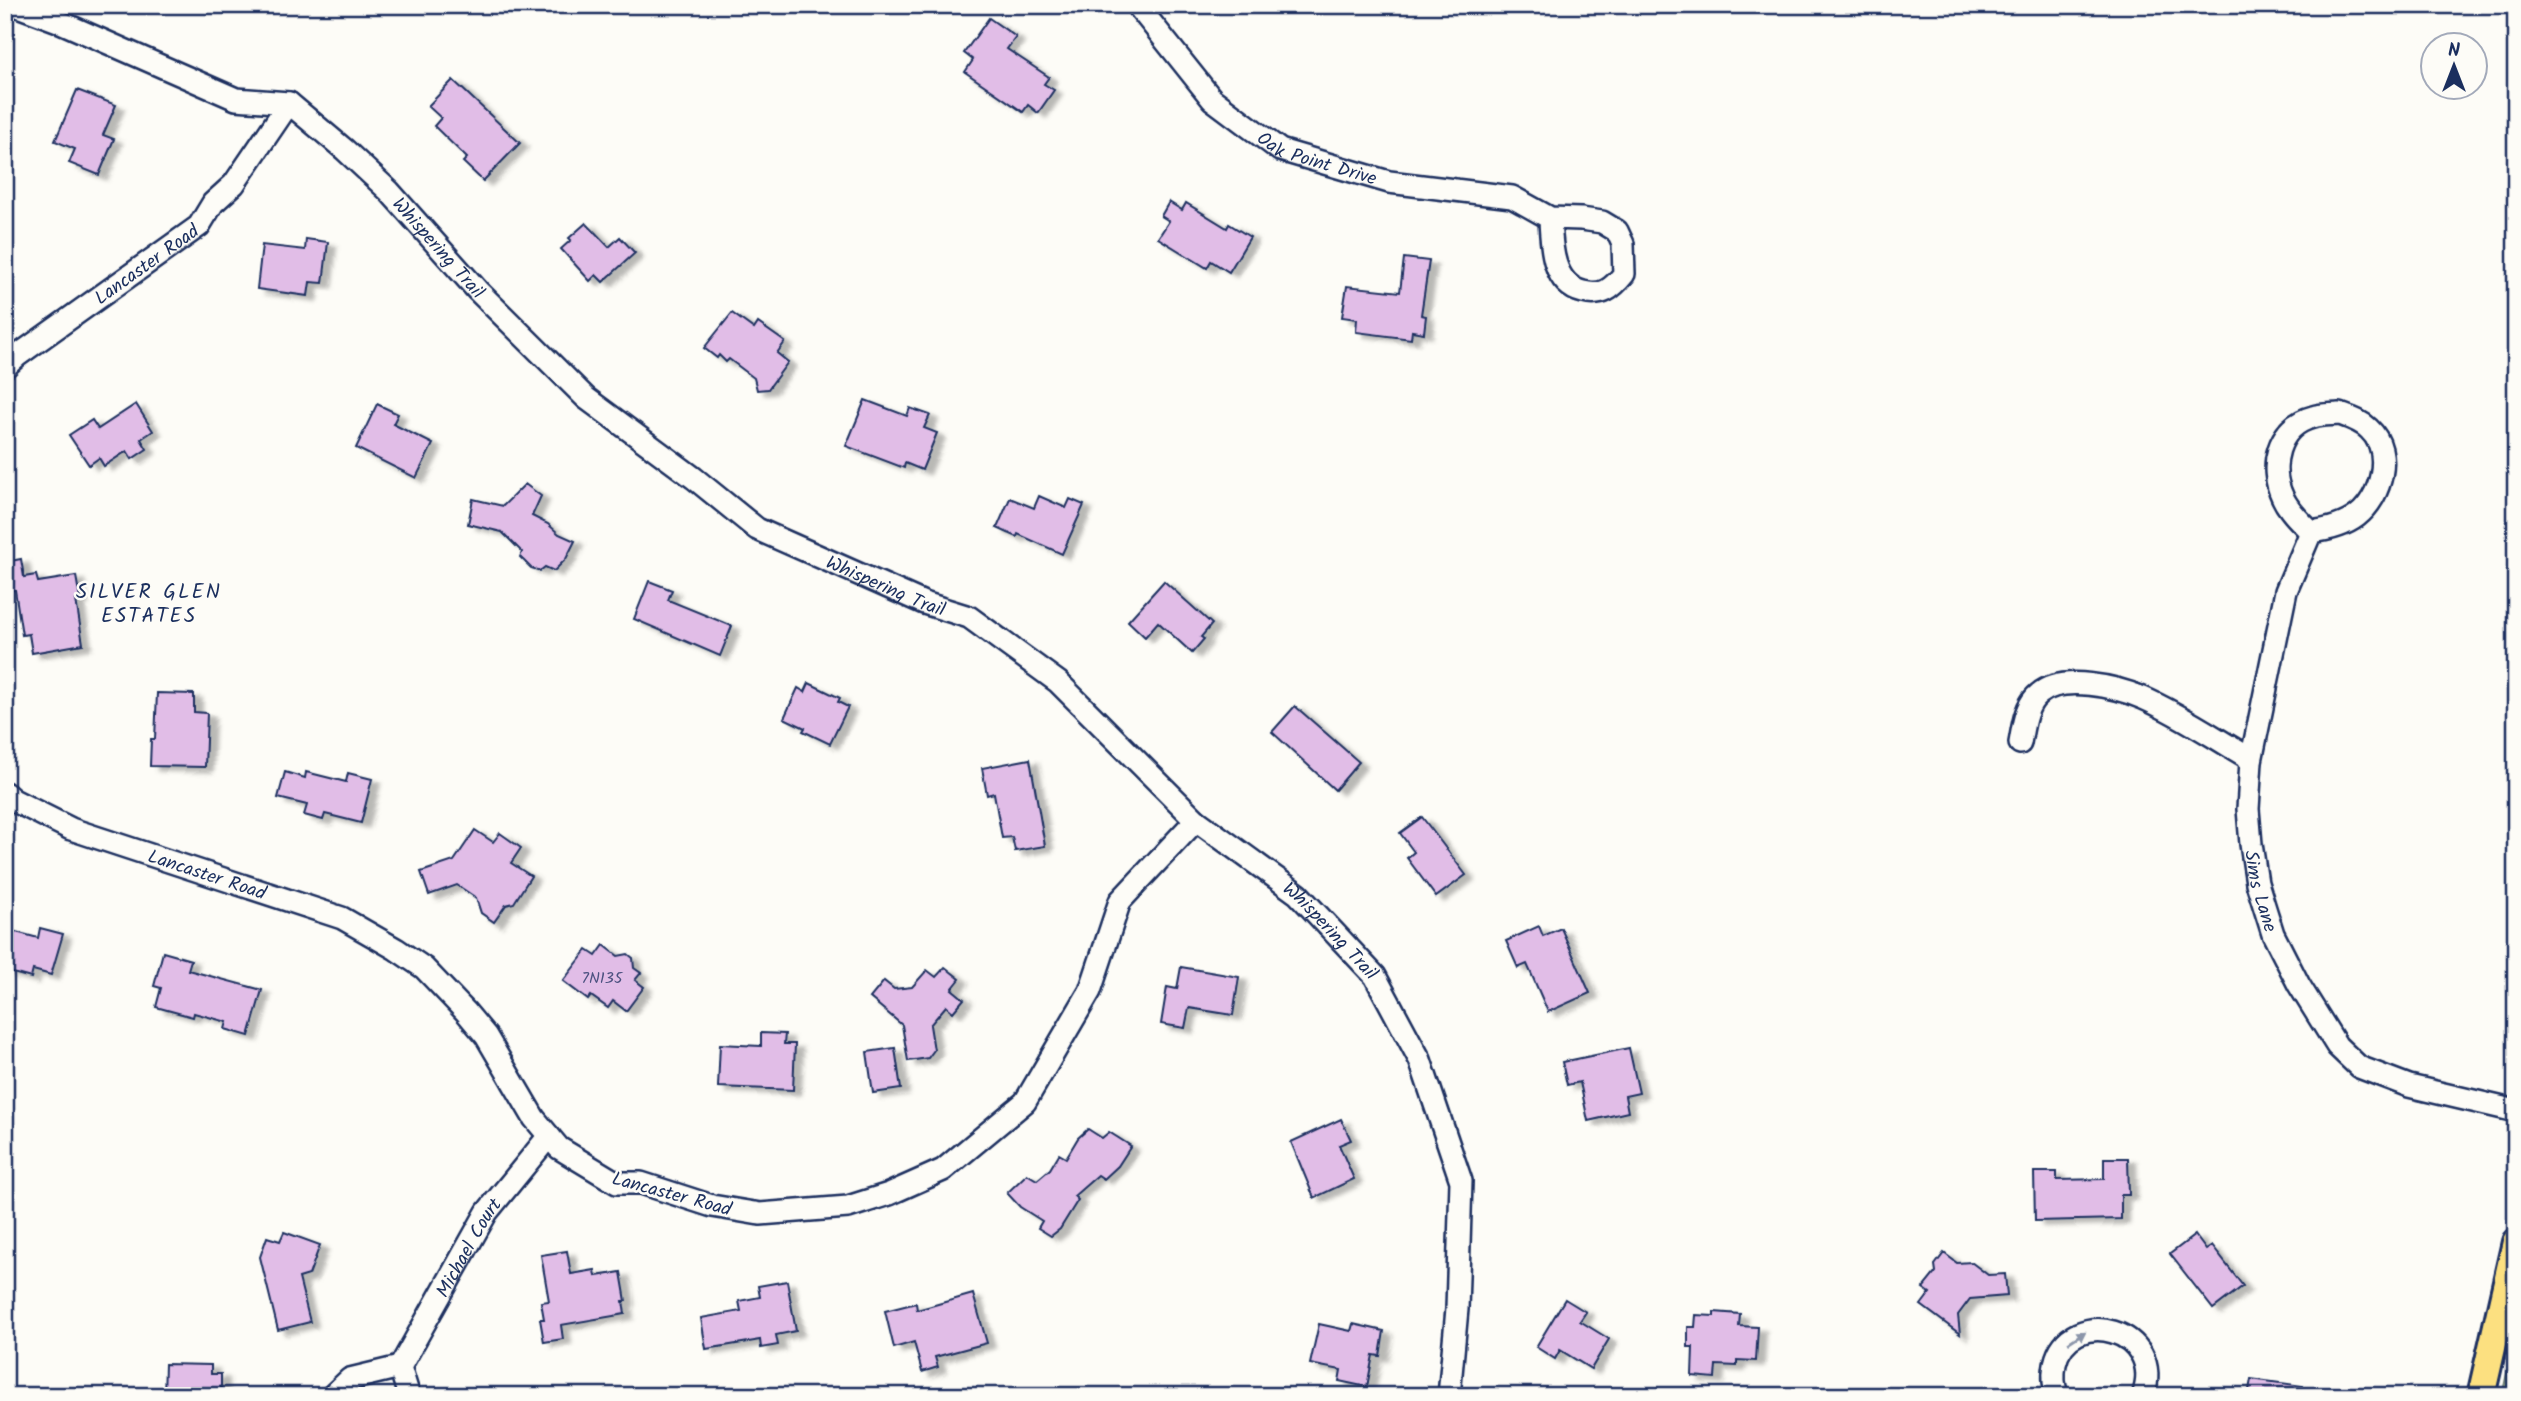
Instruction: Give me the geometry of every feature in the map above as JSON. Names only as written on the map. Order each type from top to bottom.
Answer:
[{"type":"main road","points":[[2480,1396],[2516,1242]]},
{"type":"street","points":[[15,5],[61,13],[236,99],[289,103]]},
{"type":"street","name":"Oak Point Drive","points":[[1137,5],[1212,100],[1280,150],[1389,182],[1512,197],[1550,218]]},
{"type":"street","name":"Lancaster Road","points":[[5,367],[16,356],[199,226],[213,203],[234,184],[289,103]]},
{"type":"street","name":"Whispering Trail","points":[[289,103],[389,191],[478,291],[586,398],[694,478],[757,529],[924,603],[969,617],[1058,682],[1196,820],[1298,894],[1375,976],[1420,1060],[1461,1181],[1459,1268],[1449,1396]]},
{"type":"street","points":[[2340,414],[2356,420],[2378,440],[2382,456],[2381,477],[2370,503],[2357,516],[2341,525],[2311,533],[2283,499],[2275,470],[2276,454],[2288,432],[2300,423],[2311,417],[2340,414]]},
{"type":"street","name":"Sims Lane","points":[[2311,533],[2286,591],[2251,759],[2248,809],[2257,883],[2273,934],[2299,985],[2337,1046],[2359,1067],[2409,1086],[2516,1111]]},
{"type":"street","points":[[2020,743],[2025,716],[2039,694],[2060,684],[2082,683],[2142,698],[2251,759]]},
{"type":"street","name":"Lancaster Road","points":[[5,793],[13,800],[71,829],[342,918],[424,968],[486,1036],[534,1118],[559,1148],[617,1183],[641,1183],[712,1206],[760,1214],[848,1207],[888,1194],[943,1170],[1025,1102],[1090,991],[1120,901],[1196,820]]},
{"type":"street","name":"Michael Court","points":[[401,1367],[487,1212],[549,1136]]},
{"type":"street","points":[[2053,1394],[2053,1376],[2062,1348],[2086,1331],[2101,1329],[2116,1331],[2129,1338],[2140,1349],[2146,1362],[2148,1378],[2143,1396]]},
{"type":"street","points":[[332,1396],[350,1379],[401,1367],[409,1396]]},
{"type":"green space","points":[[2516,1333],[2516,1396],[2502,1396]]},
{"type":"building","points":[[989,18],[1016,37],[1007,49],[1049,77],[1044,84],[1054,90],[1038,113],[1028,105],[1023,112],[965,72],[973,60],[964,53]]},
{"type":"building","points":[[453,80],[520,143],[483,181],[463,162],[467,158],[434,126],[441,118],[428,106]]},
{"type":"building","points":[[77,90],[116,105],[103,135],[114,139],[99,175],[69,163],[75,149],[55,141]]},
{"type":"building","points":[[1169,202],[1182,210],[1186,203],[1227,228],[1229,224],[1250,237],[1229,272],[1211,261],[1207,268],[1158,238],[1169,221],[1161,216]]},
{"type":"building","points":[[586,223],[609,247],[620,237],[635,253],[603,282],[596,275],[590,281],[561,249]]},
{"type":"building","points":[[306,239],[328,242],[323,283],[310,282],[308,296],[257,289],[262,245],[305,250]]},
{"type":"building","points":[[1404,258],[1429,261],[1421,315],[1426,316],[1424,333],[1412,331],[1411,339],[1356,332],[1357,319],[1342,317],[1347,286],[1400,292]]},
{"type":"building","points":[[732,313],[754,329],[758,323],[785,342],[777,353],[788,362],[768,389],[757,390],[754,378],[729,359],[726,362],[719,355],[717,358],[704,348]]},
{"type":"building","points":[[865,400],[907,416],[910,408],[930,415],[924,428],[937,433],[922,470],[905,463],[904,468],[846,446]]},
{"type":"building","points":[[136,404],[153,431],[141,439],[147,449],[132,459],[127,451],[104,466],[99,458],[89,465],[69,435],[92,420],[98,429]]},
{"type":"building","points":[[377,404],[398,414],[393,424],[433,444],[416,478],[356,448]]},
{"type":"building","points":[[525,484],[541,496],[532,516],[575,541],[566,559],[554,571],[545,567],[540,571],[531,568],[520,557],[522,552],[502,532],[468,524],[473,499],[503,506]]},
{"type":"building","points":[[1039,496],[1066,508],[1070,499],[1084,505],[1062,554],[1018,534],[1017,537],[997,528],[1010,498],[1034,508]]},
{"type":"building","points":[[21,559],[24,577],[36,575],[38,582],[76,576],[80,599],[76,600],[83,644],[32,653],[29,634],[22,635],[15,590],[5,591],[5,562]]},
{"type":"building","points":[[649,581],[672,590],[668,600],[732,626],[720,656],[634,619]]},
{"type":"building","points":[[1164,581],[1212,624],[1192,653],[1158,622],[1145,637],[1128,621]]},
{"type":"building","points":[[809,683],[840,698],[838,702],[848,707],[830,744],[784,718],[798,688],[805,692]]},
{"type":"building","points":[[157,693],[194,694],[194,712],[207,713],[205,767],[150,766],[151,739],[155,739]]},
{"type":"building","points":[[1295,706],[1359,762],[1335,790],[1272,732]]},
{"type":"building","points":[[1030,759],[1045,846],[1015,851],[1012,837],[1002,838],[994,793],[987,795],[982,768]]},
{"type":"building","points":[[285,772],[305,778],[306,772],[346,782],[348,773],[372,779],[361,823],[325,814],[323,820],[304,815],[307,805],[278,798]]},
{"type":"building","points":[[1422,817],[1466,875],[1436,897],[1407,858],[1414,852],[1400,833]]},
{"type":"building","points":[[475,830],[493,842],[500,833],[521,848],[511,863],[531,876],[514,903],[506,905],[494,922],[481,913],[476,898],[457,885],[429,895],[421,872],[454,861]]},
{"type":"building","points":[[1539,926],[1543,936],[1561,928],[1590,993],[1548,1012],[1527,964],[1518,968],[1506,941]]},
{"type":"building","points":[[40,928],[63,934],[51,975],[33,970],[31,978],[5,971],[5,929],[38,938]]},
{"type":"building","points":[[604,945],[618,956],[628,954],[633,958],[634,968],[641,973],[635,980],[644,987],[626,1011],[613,1001],[608,1008],[591,996],[588,1000],[563,981],[587,950],[596,956]]},
{"type":"building","points":[[163,952],[191,960],[188,970],[262,990],[249,1036],[225,1029],[227,1022],[194,1013],[193,1017],[156,1007],[161,988],[154,986]]},
{"type":"building","points":[[945,967],[960,979],[952,989],[964,999],[953,1012],[946,1006],[930,1025],[934,1050],[928,1058],[908,1061],[902,1025],[870,998],[884,981],[894,989],[912,987],[927,970],[936,977]]},
{"type":"building","points":[[1181,967],[1239,977],[1233,1015],[1189,1008],[1185,1028],[1161,1024],[1167,987],[1177,989]]},
{"type":"building","points":[[761,1033],[785,1034],[784,1044],[795,1044],[793,1090],[718,1087],[720,1044],[761,1046]]},
{"type":"building","points":[[895,1048],[901,1089],[873,1093],[867,1052]]},
{"type":"building","points":[[1629,1048],[1639,1093],[1625,1096],[1628,1112],[1588,1121],[1580,1082],[1567,1085],[1562,1062]]},
{"type":"building","points":[[1341,1119],[1351,1140],[1339,1145],[1354,1179],[1314,1198],[1291,1142]]},
{"type":"building","points":[[1088,1129],[1102,1138],[1109,1132],[1131,1146],[1118,1166],[1104,1179],[1098,1175],[1074,1196],[1078,1200],[1060,1229],[1051,1236],[1038,1228],[1042,1221],[1020,1207],[1007,1193],[1027,1174],[1037,1180],[1050,1169],[1059,1154],[1066,1158],[1078,1138]]},
{"type":"building","points":[[2104,1158],[2128,1158],[2129,1195],[2121,1195],[2121,1219],[2035,1221],[2034,1172],[2057,1172],[2057,1180],[2104,1179]]},
{"type":"building","points":[[284,1232],[320,1245],[309,1275],[299,1278],[310,1322],[278,1330],[260,1257],[267,1237],[280,1241]]},
{"type":"building","points":[[2195,1235],[2206,1250],[2212,1246],[2243,1286],[2213,1309],[2170,1254]]},
{"type":"building","points":[[567,1251],[571,1274],[595,1270],[596,1276],[621,1272],[626,1301],[623,1301],[625,1314],[561,1325],[563,1339],[544,1342],[540,1319],[544,1319],[541,1302],[549,1301],[541,1255]]},
{"type":"building","points":[[1944,1253],[1957,1263],[1971,1262],[1988,1275],[2005,1274],[2007,1296],[1970,1299],[1958,1315],[1960,1334],[1921,1305],[1930,1293],[1923,1288],[1936,1272],[1935,1265]]},
{"type":"building","points":[[787,1281],[796,1331],[776,1335],[778,1345],[761,1348],[760,1340],[706,1349],[701,1318],[741,1311],[739,1301],[760,1297],[758,1286]]},
{"type":"building","points":[[973,1294],[987,1343],[935,1357],[938,1367],[922,1372],[914,1342],[894,1348],[885,1311],[916,1303],[917,1310]]},
{"type":"building","points":[[1565,1299],[1586,1312],[1580,1321],[1609,1339],[1591,1369],[1560,1350],[1555,1359],[1536,1347]]},
{"type":"building","points":[[1714,1312],[1740,1314],[1739,1326],[1758,1327],[1756,1361],[1737,1360],[1737,1366],[1716,1365],[1715,1378],[1692,1376],[1693,1347],[1688,1347],[1688,1327],[1695,1327],[1696,1315],[1714,1316]]},
{"type":"building","points":[[1319,1324],[1351,1331],[1353,1324],[1384,1331],[1380,1356],[1373,1355],[1367,1387],[1339,1381],[1341,1370],[1310,1364]]},
{"type":"building","points":[[165,1364],[211,1365],[211,1374],[221,1374],[221,1391],[211,1391],[211,1396],[164,1396]]},
{"type":"building","points":[[2251,1379],[2303,1386],[2303,1396],[2248,1396]]},
{"type":"district","name":"SILVER GLEN ESTATES","points":[[149,603]]}]
